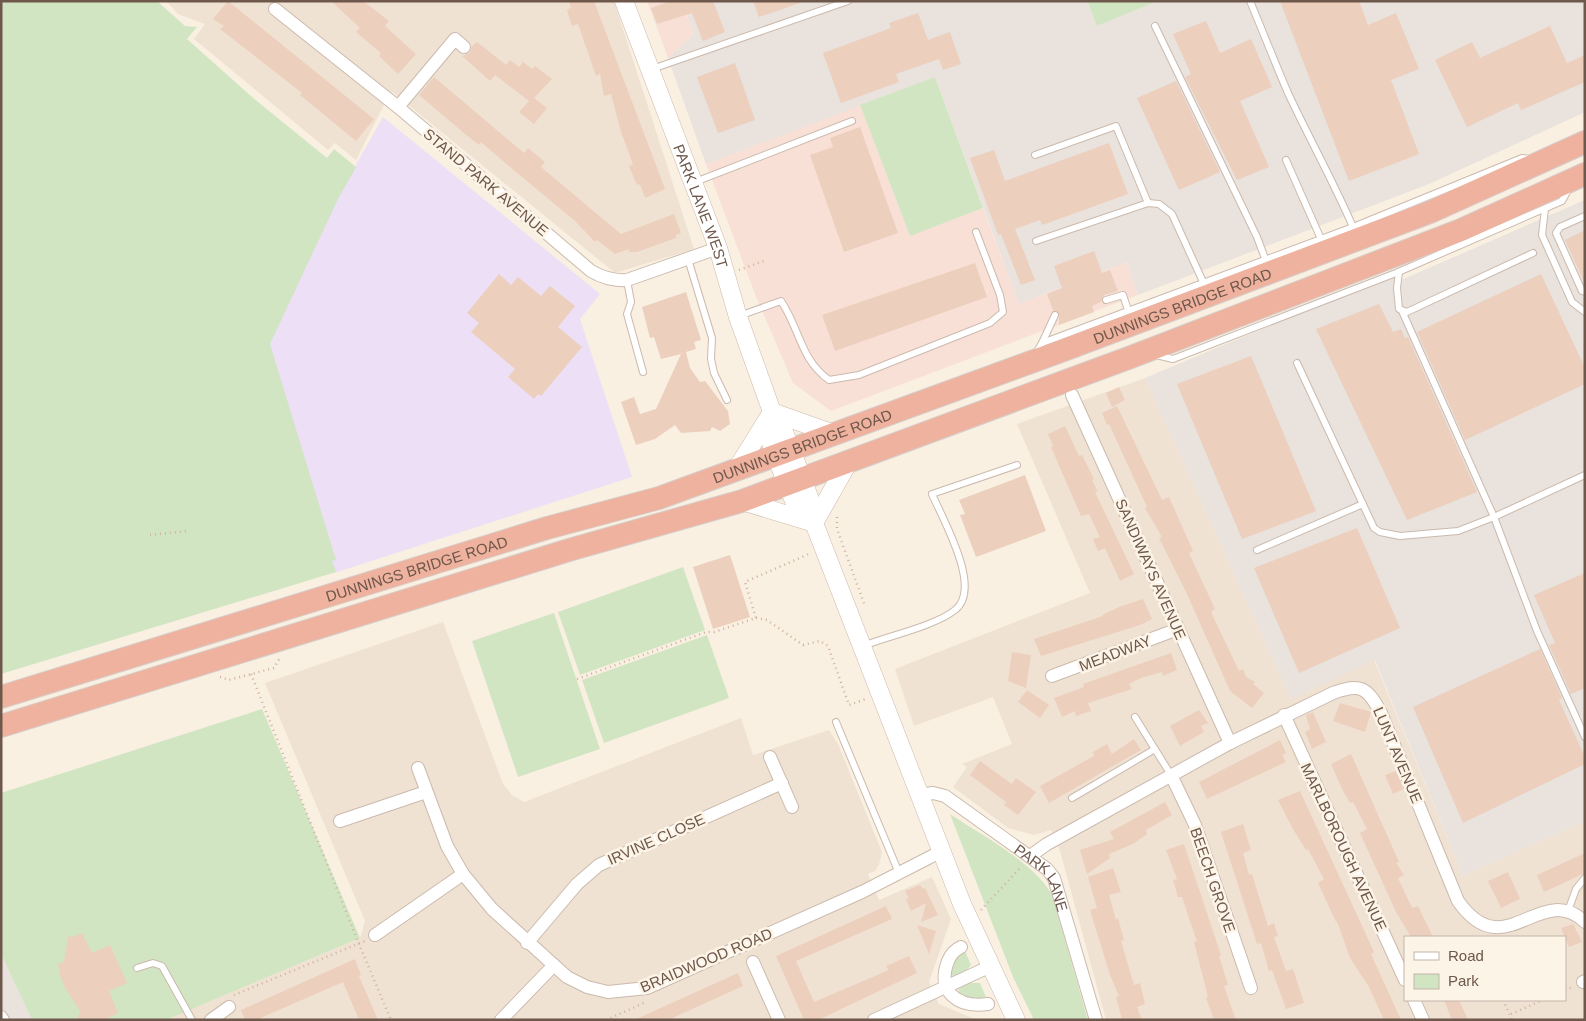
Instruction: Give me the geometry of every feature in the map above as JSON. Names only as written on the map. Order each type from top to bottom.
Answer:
[{"type":"highway","name":"DUNNINGS BRIDGE ROAD","points":[[1,726],[570,550],[742,501],[834,434],[1030,362],[1130,317],[1206,288],[1268,265],[1430,212],[1481,182],[1505,178],[1585,142]]},
{"type":"highway","points":[[1505,178],[1535,181],[1585,157]]},
{"type":"highway","name":"DUNNINGS BRIDGE ROAD","points":[[789,466],[848,461],[1143,352],[1461,230],[1581,178]]},
{"type":"highway","points":[[1130,317],[1143,352]]},
{"type":"highway","points":[[736,470],[766,476],[789,466]]},
{"type":"highway","name":"DUNNINGS BRIDGE ROAD","points":[[1,697],[541,530],[659,498],[736,470]]},
{"type":"street","name":"PARK LANE WEST","points":[[624,1],[648,70],[718,248],[738,317],[772,412],[769,437],[789,466]]},
{"type":"street","name":"STAND PARK AVENUE","points":[[275,9],[398,108],[591,271],[607,279],[628,280],[718,248]]},
{"type":"street","points":[[398,108],[455,39],[464,47]]},
{"type":"street","name":"SANDIWAYS AVENUE","points":[[1072,395],[1230,743]]},
{"type":"street","points":[[736,470],[772,412],[834,434]]},
{"type":"street","points":[[814,523],[848,461]]},
{"type":"street","points":[[789,466],[810,500],[814,523],[823,548],[962,904],[1016,1020]]},
{"type":"street","points":[[742,501],[814,523]]},
{"type":"street","name":"MEADWAY","points":[[1052,676],[1178,629]]},
{"type":"street","name":"LUNT AVENUE","points":[[1030,856],[1047,844],[1170,775],[1284,715],[1347,688],[1360,687],[1370,694],[1380,713],[1458,900],[1468,915],[1480,924],[1499,928],[1545,911],[1568,911]]},
{"type":"street","name":"MARLBOROUGH AVENUE","points":[[1284,715],[1404,978]]},
{"type":"street","points":[[770,757],[792,807]]},
{"type":"street","name":"BRAIDWOOD ROAD","points":[[418,768],[447,846],[463,874],[492,909],[527,943],[567,977],[587,987],[608,992],[647,988],[862,892],[942,852]]},
{"type":"street","name":"BEECH GROVE","points":[[1170,775],[1195,825],[1251,988]]},
{"type":"street","name":"IRVINE CLOSE","points":[[527,943],[577,884],[599,865],[782,783]]},
{"type":"street","points":[[340,821],[426,792]]},
{"type":"street","name":"PARK LANE","points":[[920,795],[933,792],[945,796],[1048,869],[1054,878],[1096,1020]]},
{"type":"street","points":[[375,935],[463,874]]},
{"type":"street","points":[[1568,911],[1575,913],[1585,922]]},
{"type":"street","points":[[961,947],[952,952],[944,971],[943,979],[946,987],[952,995],[970,1004],[988,1004]]},
{"type":"street","points":[[753,962],[779,1020]]},
{"type":"street","points":[[501,1020],[554,965]]},
{"type":"street","points":[[874,1020],[991,966]]},
{"type":"street","points":[[1414,1001],[1423,1020]]},
{"type":"street","points":[[211,1020],[230,1002]]},
{"type":"lane","points":[[648,70],[848,1]]},
{"type":"lane","points":[[1250,1],[1288,91],[1324,168],[1335,184],[1353,227]]},
{"type":"lane","points":[[1155,26],[1257,237],[1268,265],[1321,239],[1481,182],[1522,158],[1542,161]]},
{"type":"lane","points":[[693,182],[852,121]]},
{"type":"lane","points":[[1035,155],[1116,126],[1148,203]]},
{"type":"lane","points":[[1286,160],[1321,239]]},
{"type":"lane","points":[[1143,352],[1173,359],[1399,272],[1562,201],[1581,178]]},
{"type":"lane","points":[[1036,241],[1148,203],[1159,204],[1172,214],[1206,288]]},
{"type":"lane","points":[[1545,208],[1542,235],[1572,302],[1585,312]]},
{"type":"lane","points":[[1585,216],[1560,227],[1556,233],[1582,291],[1585,292]]},
{"type":"lane","points":[[738,317],[781,301],[789,313],[807,360],[818,372],[829,380],[859,375],[990,323],[1003,312],[1000,295],[976,232]]},
{"type":"lane","points":[[1402,311],[1407,312],[1533,252]]},
{"type":"lane","points":[[688,259],[712,338],[711,359],[714,372],[726,400]]},
{"type":"lane","points":[[1399,272],[1398,303],[1494,517],[1537,631],[1585,736]]},
{"type":"lane","points":[[628,280],[631,302],[627,314],[643,372]]},
{"type":"lane","points":[[1042,343],[1130,317],[1123,295],[1106,300]]},
{"type":"lane","points":[[1030,362],[1042,343],[1055,315]]},
{"type":"lane","points":[[1297,363],[1374,528],[1380,532],[1400,536],[1458,531],[1494,517],[1585,475]]},
{"type":"lane","points":[[862,647],[931,622],[956,610],[966,589],[965,572],[932,494],[1017,464]]},
{"type":"lane","points":[[1257,550],[1363,504]]},
{"type":"lane","points":[[1135,717],[1170,775]]},
{"type":"lane","points":[[836,722],[899,873]]},
{"type":"lane","points":[[1072,798],[1155,749]]},
{"type":"lane","points":[[1568,911],[1576,890],[1585,878]]},
{"type":"lane","points":[[137,968],[153,963],[162,966],[192,1020]]},
{"type":"path","points":[[726,274],[764,261]]},
{"type":"path","points":[[837,514],[837,529],[867,613]]},
{"type":"path","points":[[150,536],[188,530]]},
{"type":"path","points":[[756,618],[745,582],[823,548]]},
{"type":"path","points":[[577,679],[706,632],[714,632],[756,618],[767,620],[803,645],[820,641],[828,646],[849,705],[880,694]]},
{"type":"path","points":[[252,674],[358,944],[391,1020]]},
{"type":"path","points":[[980,910],[1030,856]]},
{"type":"path","points":[[230,1002],[375,935]]},
{"type":"path","points":[[1504,1001],[1511,1014],[1512,1020]]},
{"type":"path","points":[[1511,1014],[1541,1001]]},
{"type":"shaded area","points":[[166,1],[614,1],[694,249],[615,273],[391,91],[356,160],[335,143],[328,150],[194,39],[205,24],[178,14]]},
{"type":"shaded area","points":[[647,1],[682,1],[694,34],[668,58]]},
{"type":"shaded area","points":[[682,1],[1087,1],[1097,26],[1158,1],[1585,1],[1585,112],[1429,184],[1138,295],[1127,262],[1019,304],[935,77],[706,164],[668,58],[694,34]]},
{"type":"shaded area","points":[[860,105],[910,235],[983,208],[1019,304],[1127,262],[1138,295],[831,411],[793,383],[755,294],[706,164]]},
{"type":"shaded area","points":[[383,117],[600,294],[580,319],[632,477],[334,573],[260,335]]},
{"type":"shaded area","points":[[1585,200],[1585,821],[1463,876],[1375,660],[1291,699],[1145,378],[1396,273],[1399,281]]},
{"type":"shaded area","points":[[1145,378],[1291,699],[1374,660],[1463,876],[1585,821],[1585,1020],[1106,1020],[1060,851],[1051,830],[1034,835],[1008,828],[953,787],[967,767],[962,764],[1012,744],[993,697],[914,726],[895,669],[1090,593],[1017,424]]},
{"type":"shaded area","points":[[443,622],[503,784],[512,795],[524,802],[741,718],[753,755],[829,730],[838,744],[882,852],[879,865],[875,871],[868,874],[879,900],[932,877],[951,919],[929,982],[939,1004],[977,1020],[166,1020],[360,938],[365,921],[265,683]]},
{"type":"shaded area","points":[[1,954],[32,1020],[1,1020]]},
{"type":"green space","points":[[1,1],[157,1],[185,26],[197,27],[187,39],[252,97],[327,158],[334,149],[356,167],[338,199],[270,344],[336,560],[332,561],[336,572],[1,674]]},
{"type":"green space","points":[[1087,1],[1158,1],[1097,26]]},
{"type":"green space","points":[[935,77],[983,208],[910,236],[860,105]]},
{"type":"green space","points":[[683,567],[705,630],[580,675],[558,612]]},
{"type":"green space","points":[[554,613],[600,749],[518,777],[472,641]]},
{"type":"green space","points":[[707,635],[729,698],[604,743],[582,680]]},
{"type":"green space","points":[[262,709],[360,938],[166,1020],[32,1020],[1,954],[1,793]]},
{"type":"green space","points":[[950,814],[1006,850],[1044,883],[1052,895],[1088,1020],[1034,1020],[1013,977]]},
{"type":"green space","points":[[965,951],[971,965],[966,971],[953,976],[950,974],[954,958]]},
{"type":"green space","points":[[969,983],[980,983],[986,997],[977,1000],[961,995],[958,989]]},
{"type":"building","points":[[228,1],[374,119],[356,141],[300,95],[302,93],[220,29],[224,26],[213,19]]},
{"type":"building","points":[[331,1],[363,1],[389,21],[385,26],[416,54],[398,74],[379,56],[381,53],[356,32],[360,28]]},
{"type":"building","points":[[569,1],[594,1],[665,189],[645,198],[640,184],[637,185],[629,166],[633,164],[621,132],[611,94],[604,96],[600,74],[596,76],[578,24],[572,26],[567,10],[571,8]]},
{"type":"building","points":[[670,1],[713,1],[725,32],[703,41],[692,13],[657,24],[651,8]]},
{"type":"building","points":[[753,1],[799,1],[800,3],[759,17]]},
{"type":"building","points":[[1280,1],[1359,1],[1368,25],[1396,13],[1419,69],[1391,80],[1419,154],[1349,181]]},
{"type":"building","points":[[918,13],[928,40],[950,32],[961,64],[943,70],[939,59],[896,74],[899,82],[841,103],[823,53],[891,28],[889,23]]},
{"type":"building","points":[[1206,21],[1220,53],[1251,39],[1272,87],[1240,101],[1269,167],[1237,180],[1185,77],[1191,74],[1173,34]]},
{"type":"building","points":[[1550,26],[1567,63],[1585,55],[1585,82],[1521,110],[1518,103],[1467,127],[1435,60],[1472,42],[1480,58]]},
{"type":"building","points":[[477,42],[506,65],[510,60],[519,67],[523,62],[532,69],[535,66],[552,79],[534,98],[547,108],[534,124],[519,112],[529,101],[495,75],[490,81],[462,56],[470,53],[472,46]]},
{"type":"building","points":[[735,63],[755,120],[718,133],[697,77]]},
{"type":"building","points":[[434,77],[524,153],[528,148],[545,162],[541,167],[621,234],[674,214],[681,233],[676,235],[676,238],[637,252],[629,252],[629,249],[615,254],[597,240],[595,242],[575,221],[481,142],[479,145],[419,95]]},
{"type":"building","points":[[1176,81],[1220,172],[1179,190],[1137,98]]},
{"type":"building","points":[[860,127],[898,233],[844,252],[810,155],[833,147],[830,138]]},
{"type":"building","points":[[1109,143],[1128,194],[1042,225],[1040,220],[1015,229],[1035,280],[1021,285],[1001,234],[998,235],[970,158],[994,150],[1005,181]]},
{"type":"building","points":[[1585,230],[1585,284],[1565,240]]},
{"type":"building","points":[[1094,251],[1102,273],[1110,270],[1118,291],[1104,295],[1101,302],[1092,306],[1094,312],[1059,325],[1059,313],[1053,310],[1047,294],[1062,288],[1054,266]]},
{"type":"building","points":[[975,263],[987,297],[835,351],[822,315]]},
{"type":"building","points":[[499,274],[511,285],[518,277],[541,296],[550,286],[575,306],[558,327],[582,347],[541,396],[538,394],[534,399],[508,377],[515,369],[471,332],[479,323],[467,313]]},
{"type":"building","points":[[1541,274],[1585,368],[1585,384],[1465,440],[1417,332]]},
{"type":"building","points":[[686,292],[701,340],[694,342],[696,349],[686,352],[690,368],[700,382],[705,381],[728,411],[730,424],[720,431],[712,427],[710,431],[681,433],[675,425],[655,439],[636,445],[621,402],[634,397],[640,414],[656,409],[681,354],[661,359],[654,337],[650,338],[642,307]]},
{"type":"building","points":[[1379,304],[1393,332],[1401,329],[1405,338],[1408,337],[1477,492],[1407,520],[1316,329]]},
{"type":"building","points":[[1251,356],[1316,511],[1242,539],[1177,384]]},
{"type":"building","points":[[1119,387],[1125,400],[1112,407],[1106,393]]},
{"type":"building","points":[[1117,406],[1162,500],[1169,497],[1193,551],[1189,553],[1215,609],[1211,612],[1239,671],[1243,669],[1246,677],[1255,682],[1253,684],[1264,693],[1252,708],[1230,691],[1187,594],[1159,538],[1162,537],[1145,508],[1147,507],[1109,424],[1107,425],[1102,413]]},
{"type":"building","points":[[1065,426],[1079,456],[1082,455],[1094,479],[1092,480],[1098,492],[1095,492],[1134,574],[1120,581],[1105,548],[1098,551],[1093,539],[1100,537],[1089,514],[1081,516],[1051,447],[1053,446],[1048,434]]},
{"type":"building","points":[[1025,475],[1046,531],[976,557],[960,515],[965,514],[959,500]]},
{"type":"building","points":[[1357,528],[1400,628],[1299,673],[1254,568]]},
{"type":"building","points":[[730,555],[750,617],[713,629],[693,567]]},
{"type":"building","points":[[1585,573],[1585,688],[1571,694],[1549,645],[1555,643],[1534,595]]},
{"type":"building","points":[[1143,599],[1152,619],[1140,625],[1041,656],[1034,639],[1103,616],[1119,607]]},
{"type":"building","points":[[1540,649],[1562,698],[1559,700],[1585,757],[1585,764],[1463,823],[1413,707]]},
{"type":"building","points":[[1012,652],[1031,655],[1026,688],[1008,681]]},
{"type":"building","points":[[1171,653],[1177,670],[1163,676],[1162,672],[1141,678],[1129,684],[1132,689],[1088,703],[1091,711],[1076,716],[1075,711],[1062,717],[1054,698],[1084,687],[1083,684]]},
{"type":"building","points":[[1027,690],[1049,705],[1040,718],[1018,702]]},
{"type":"building","points":[[1340,703],[1371,712],[1365,732],[1333,721]]},
{"type":"building","points":[[1199,710],[1208,723],[1201,726],[1204,732],[1180,746],[1170,726]]},
{"type":"building","points":[[1313,712],[1326,742],[1312,749],[1305,732],[1310,729],[1306,715]]},
{"type":"building","points":[[1134,739],[1141,750],[1049,803],[1040,786],[1094,756],[1093,752],[1107,744],[1112,754]]},
{"type":"building","points":[[1280,740],[1286,753],[1282,755],[1286,762],[1207,799],[1199,782]]},
{"type":"building","points":[[1351,754],[1399,862],[1396,863],[1404,875],[1398,878],[1412,908],[1418,906],[1433,936],[1410,936],[1396,912],[1360,833],[1367,829],[1353,802],[1350,803],[1343,791],[1331,764]]},
{"type":"building","points":[[980,761],[1012,784],[1016,778],[1036,792],[1018,815],[1004,805],[1006,802],[970,775]]},
{"type":"building","points":[[1396,771],[1404,789],[1393,794],[1385,775]]},
{"type":"building","points":[[1300,791],[1374,952],[1371,954],[1401,1020],[1384,1020],[1369,987],[1350,958],[1337,921],[1318,883],[1324,879],[1308,849],[1306,850],[1293,829],[1278,800]]},
{"type":"building","points":[[1165,802],[1172,815],[1146,830],[1147,834],[1133,844],[1109,854],[1110,858],[1087,874],[1080,850],[1114,839],[1110,832]]},
{"type":"building","points":[[1243,824],[1251,850],[1243,853],[1249,875],[1252,874],[1268,926],[1274,923],[1278,936],[1274,937],[1286,971],[1293,969],[1304,1003],[1286,1009],[1272,970],[1269,971],[1261,943],[1257,944],[1221,832]]},
{"type":"building","points":[[1184,844],[1221,955],[1219,956],[1228,985],[1224,986],[1236,1020],[1214,1020],[1206,998],[1208,997],[1194,942],[1197,941],[1182,897],[1178,897],[1173,880],[1177,879],[1166,850]]},
{"type":"building","points":[[1585,853],[1585,873],[1544,892],[1537,875]]},
{"type":"building","points":[[1113,868],[1121,892],[1109,895],[1116,920],[1118,918],[1124,940],[1121,941],[1134,985],[1140,983],[1145,1004],[1137,1007],[1142,1020],[1122,1020],[1116,997],[1119,996],[1110,975],[1090,910],[1097,908],[1088,877]]},
{"type":"building","points":[[1508,872],[1520,899],[1501,908],[1488,881]]},
{"type":"building","points":[[920,885],[923,889],[925,888],[938,915],[921,922],[926,903],[911,911],[906,899],[909,898],[905,891]]},
{"type":"building","points":[[886,906],[892,919],[796,961],[814,1002],[889,970],[886,966],[909,956],[917,973],[818,1020],[804,1020],[776,956]]},
{"type":"building","points":[[1573,924],[1582,942],[1569,947],[1566,936],[1561,928]]},
{"type":"building","points":[[917,925],[936,931],[929,954]]},
{"type":"building","points":[[82,933],[92,953],[110,945],[127,983],[109,991],[118,1013],[104,1020],[77,1020],[80,1011],[65,988],[60,975],[58,964],[64,962],[68,936],[72,937]]},
{"type":"building","points":[[355,959],[361,975],[359,976],[378,1020],[359,1020],[343,982],[256,1020],[245,1020],[241,1010]]},
{"type":"building","points":[[738,973],[743,986],[668,1020],[634,1020]]},
{"type":"building","points":[[1444,1001],[1459,1001],[1468,1020],[1452,1020]]}]
